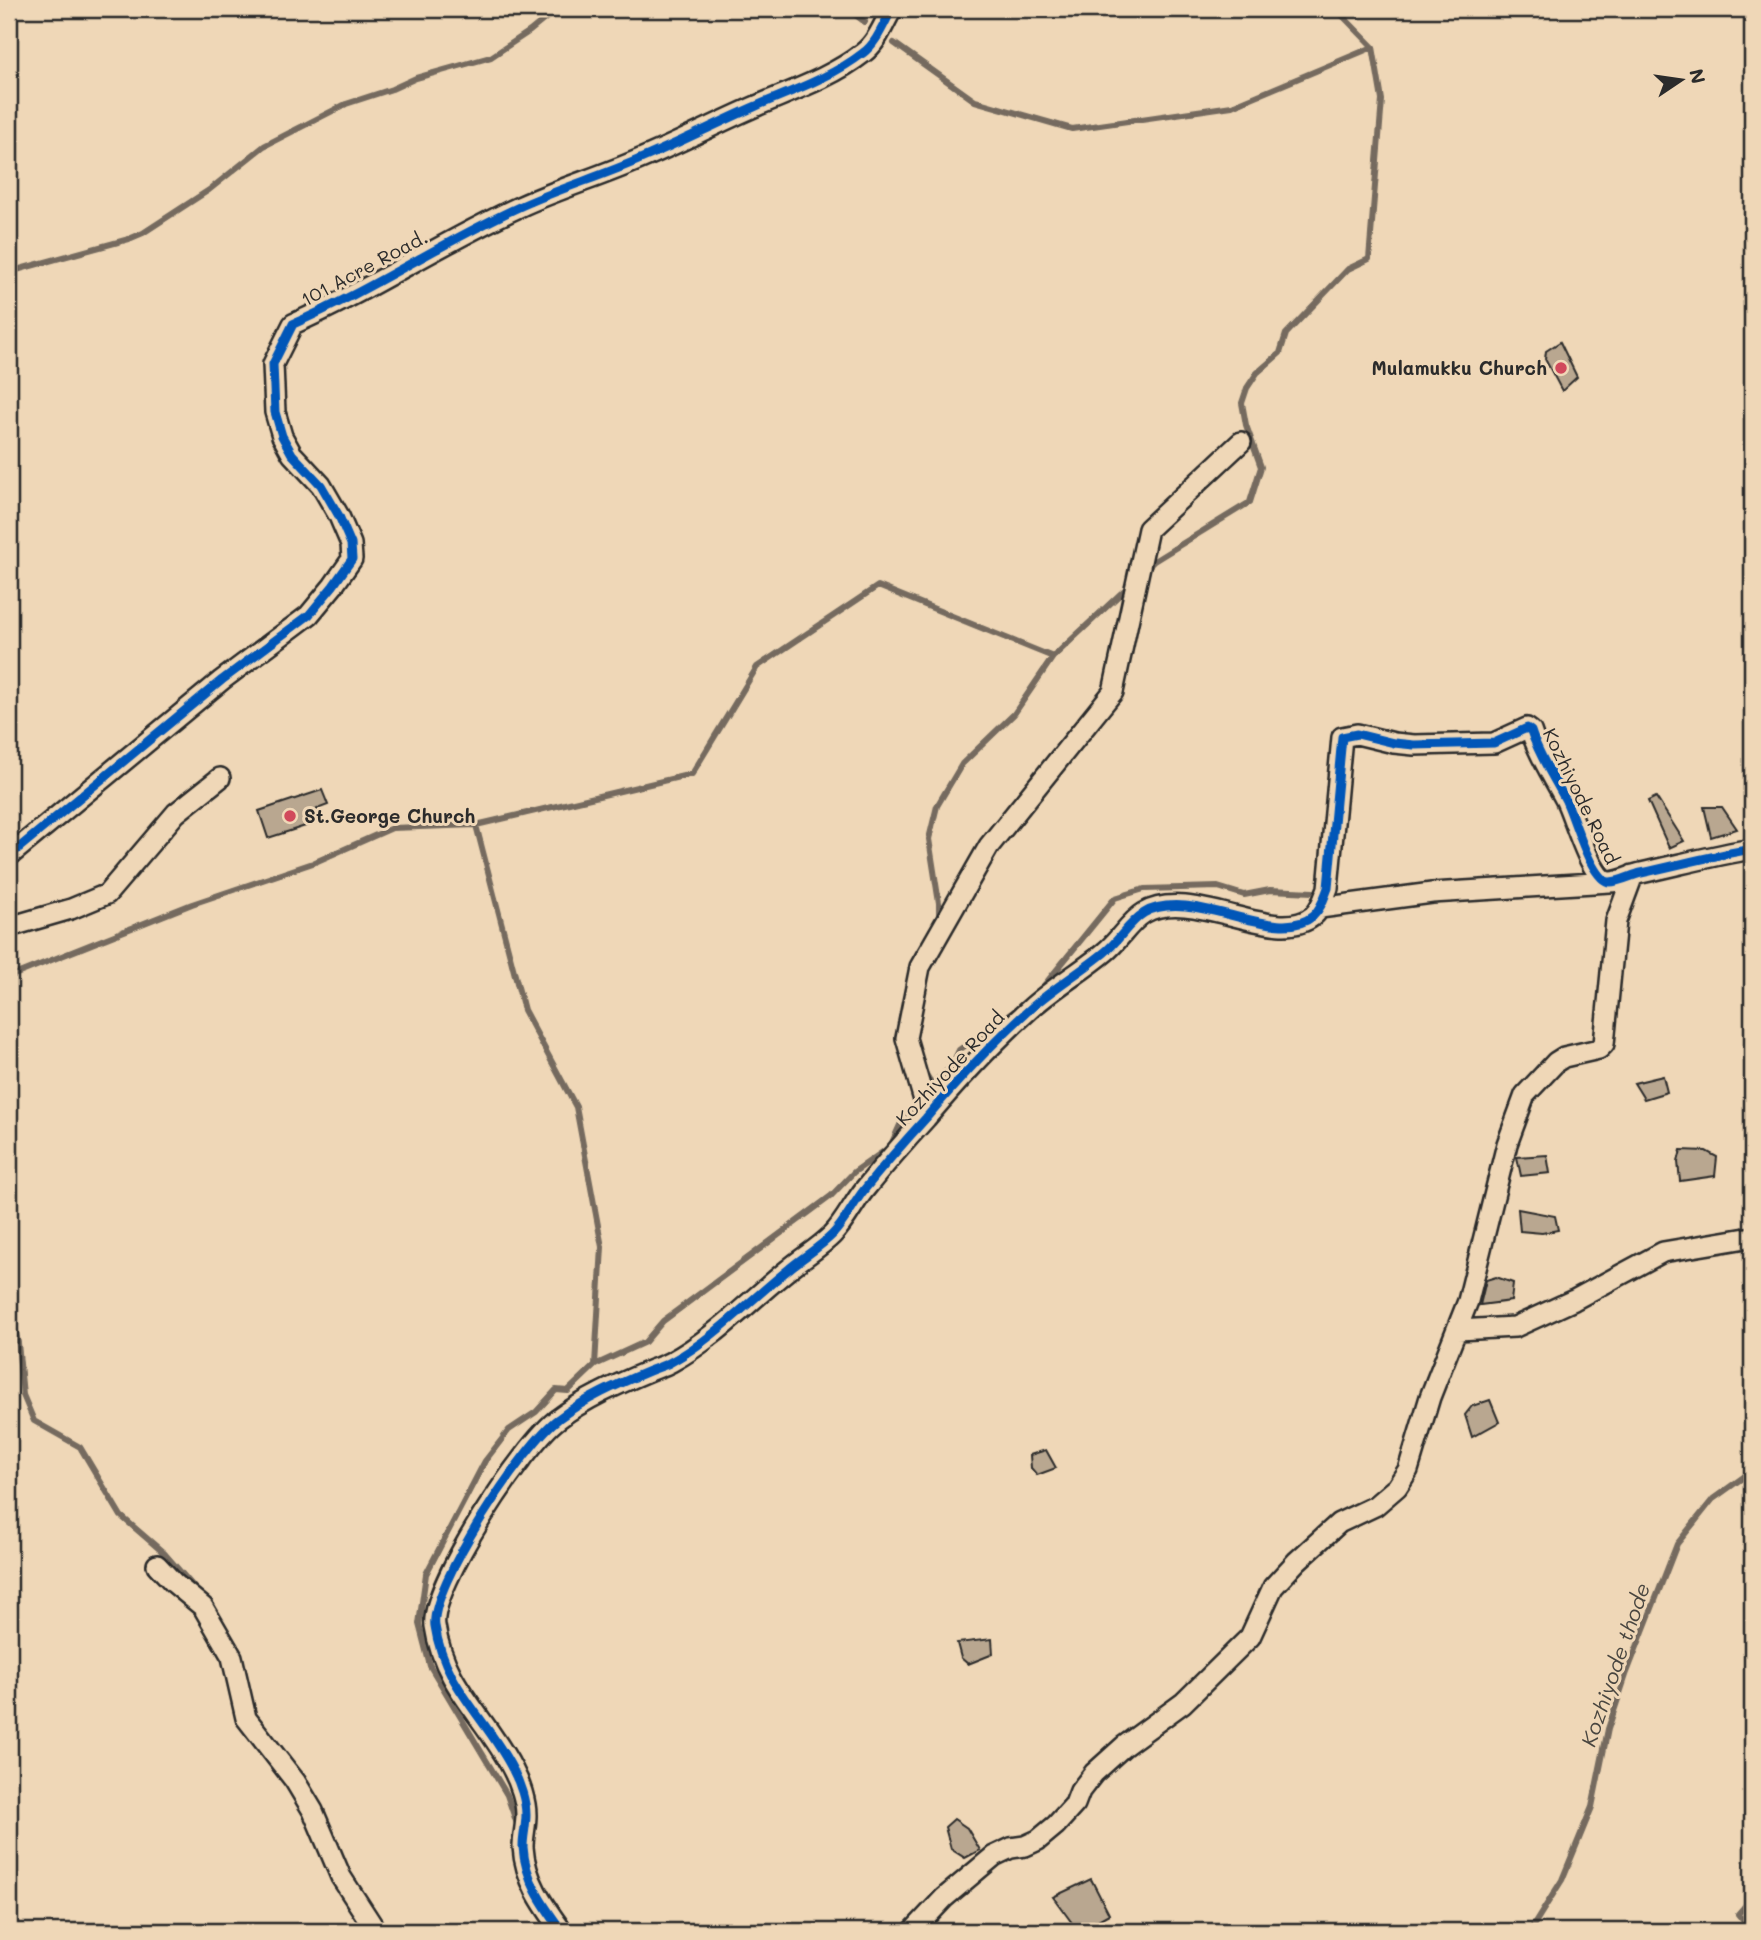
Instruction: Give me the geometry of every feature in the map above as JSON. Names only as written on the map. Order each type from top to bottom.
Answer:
[{"type":"street","name":"101 Acre Road.","points":[[9,856],[222,680],[309,615],[352,559],[351,544],[339,516],[321,485],[292,454],[282,436],[275,412],[273,364],[293,324],[518,208],[580,181],[639,160],[822,78],[866,51],[892,9]]},
{"type":"street","points":[[928,1114],[906,1038],[920,967],[989,846],[1112,692],[1148,529],[1241,442]]},
{"type":"street","name":"Kozhiyode Road","points":[[562,1931],[531,1884],[523,1851],[525,1804],[516,1774],[449,1675],[434,1623],[436,1608],[453,1564],[503,1485],[547,1428],[578,1406],[670,1363],[820,1246],[837,1230],[862,1192],[928,1114],[1031,1007],[1110,948],[1141,914],[1176,904],[1235,918],[1281,925],[1304,922],[1320,908],[1328,888],[1342,737],[1349,734],[1414,745],[1494,744],[1527,728],[1531,731],[1546,768],[1566,800],[1578,837],[1589,858],[1603,879],[1610,882],[1752,849]]},
{"type":"street","points":[[9,927],[71,909],[107,894],[176,813],[220,778]]},
{"type":"street","points":[[913,1931],[944,1898],[994,1856],[1038,1840],[1056,1825],[1075,1804],[1080,1791],[1094,1773],[1124,1746],[1183,1703],[1230,1660],[1250,1637],[1273,1587],[1306,1552],[1339,1523],[1375,1506],[1396,1487],[1408,1470],[1430,1397],[1471,1293],[1507,1144],[1524,1095],[1556,1062],[1604,1044],[1616,921],[1633,875]]},
{"type":"street","points":[[1320,908],[1432,893],[1610,882]]},
{"type":"street","points":[[1458,1330],[1515,1327],[1574,1300],[1663,1252],[1752,1237]]},
{"type":"street","points":[[157,1565],[203,1607],[232,1657],[246,1718],[295,1781],[324,1835],[341,1877],[376,1931]]},
{"type":"building","name":"Mulamukku Church","points":[[1560,342],[1577,377],[1562,391],[1545,359],[1546,351]]},
{"type":"building","name":"St.George Church","points":[[322,790],[328,805],[317,809],[321,821],[268,838],[259,811]]},
{"type":"building","points":[[1656,797],[1684,841],[1669,848],[1648,801]]},
{"type":"building","points":[[1704,807],[1722,807],[1737,829],[1711,837]]},
{"type":"building","points":[[1663,1076],[1667,1092],[1644,1099],[1634,1083]]},
{"type":"building","points":[[1681,1150],[1706,1151],[1717,1157],[1715,1176],[1680,1181],[1678,1162]]},
{"type":"building","points":[[1547,1155],[1550,1173],[1521,1176],[1517,1157]]},
{"type":"building","points":[[1518,1209],[1555,1216],[1558,1230],[1542,1233],[1520,1231]]},
{"type":"building","points":[[1496,1277],[1513,1283],[1511,1301],[1480,1305],[1486,1280]]},
{"type":"building","points":[[1490,1400],[1499,1422],[1472,1437],[1465,1415],[1472,1406]]},
{"type":"building","points":[[1046,1450],[1056,1468],[1037,1475],[1031,1468],[1030,1455]]},
{"type":"building","points":[[992,1639],[993,1654],[968,1664],[961,1658],[957,1643]]},
{"type":"building","points":[[954,1819],[967,1828],[980,1850],[965,1858],[951,1849],[945,1827]]},
{"type":"building","points":[[1091,1879],[1109,1914],[1078,1931],[1053,1897]]},
{"type":"waterway","points":[[9,272],[143,233],[209,190],[264,146],[346,104],[416,78],[491,57],[557,9]]},
{"type":"waterway","points":[[848,9],[865,22]]},
{"type":"waterway","points":[[1146,569],[1154,561],[1250,502],[1261,467],[1246,425],[1242,403],[1247,388],[1257,373],[1280,353],[1286,334],[1348,269],[1369,259],[1382,100],[1373,47],[1336,9]]},
{"type":"waterway","points":[[894,43],[975,101],[1072,129],[1232,106],[1373,47]]},
{"type":"waterway","points":[[939,919],[929,839],[937,806],[962,764],[1014,714],[1053,657],[1131,584]]},
{"type":"waterway","points":[[595,1365],[602,1247],[576,1107],[524,1010],[476,825],[692,774],[757,667],[878,586],[1053,657]]},
{"type":"waterway","points":[[9,977],[192,904],[313,863],[392,828],[476,825]]},
{"type":"waterway","points":[[1042,988],[1115,898],[1144,889],[1218,887],[1244,895],[1270,890],[1313,892]]},
{"type":"waterway","points":[[932,1084],[951,1067],[959,1050],[1016,1010]]},
{"type":"waterway","points":[[517,1824],[507,1795],[430,1666],[419,1624],[426,1574],[485,1461],[509,1430],[536,1412],[556,1390],[568,1391],[595,1365],[645,1342],[663,1321],[831,1196],[854,1172],[890,1147],[900,1125],[932,1084],[924,1071]]},
{"type":"waterway","points":[[9,1302],[18,1343],[23,1395],[34,1421],[80,1447],[121,1516],[164,1553],[198,1592]]},
{"type":"waterway","name":"Kozhiyode thode","points":[[1530,1931],[1562,1880],[1592,1807],[1608,1729],[1677,1544],[1713,1499],[1752,1471]]},
{"type":"waterway","points":[[1752,1898],[1738,1914],[1752,1931]]},
{"type":"cycle path","points":[[9,856],[222,680],[309,615],[352,559],[351,544],[339,516],[321,485],[292,454],[282,436],[275,412],[273,364],[293,324],[519,207],[653,154],[824,77],[868,49],[892,9]]},
{"type":"cycle path","points":[[562,1931],[542,1902],[527,1870],[523,1847],[526,1810],[518,1781],[503,1751],[447,1667],[435,1626],[437,1607],[447,1581],[482,1517],[524,1456],[558,1419],[602,1392],[687,1352],[827,1240],[887,1162],[989,1048],[1039,1001],[1105,952],[1144,913],[1163,906],[1185,906],[1278,925],[1297,924],[1313,916],[1328,888],[1342,737],[1357,734],[1414,745],[1494,743],[1527,728],[1531,731],[1565,799],[1596,871],[1610,882],[1752,849]]},
{"type":"place","name":"Mulamukku Church","points":[[1561,368]]},
{"type":"place","name":"St.George Church","points":[[290,816]]}]
